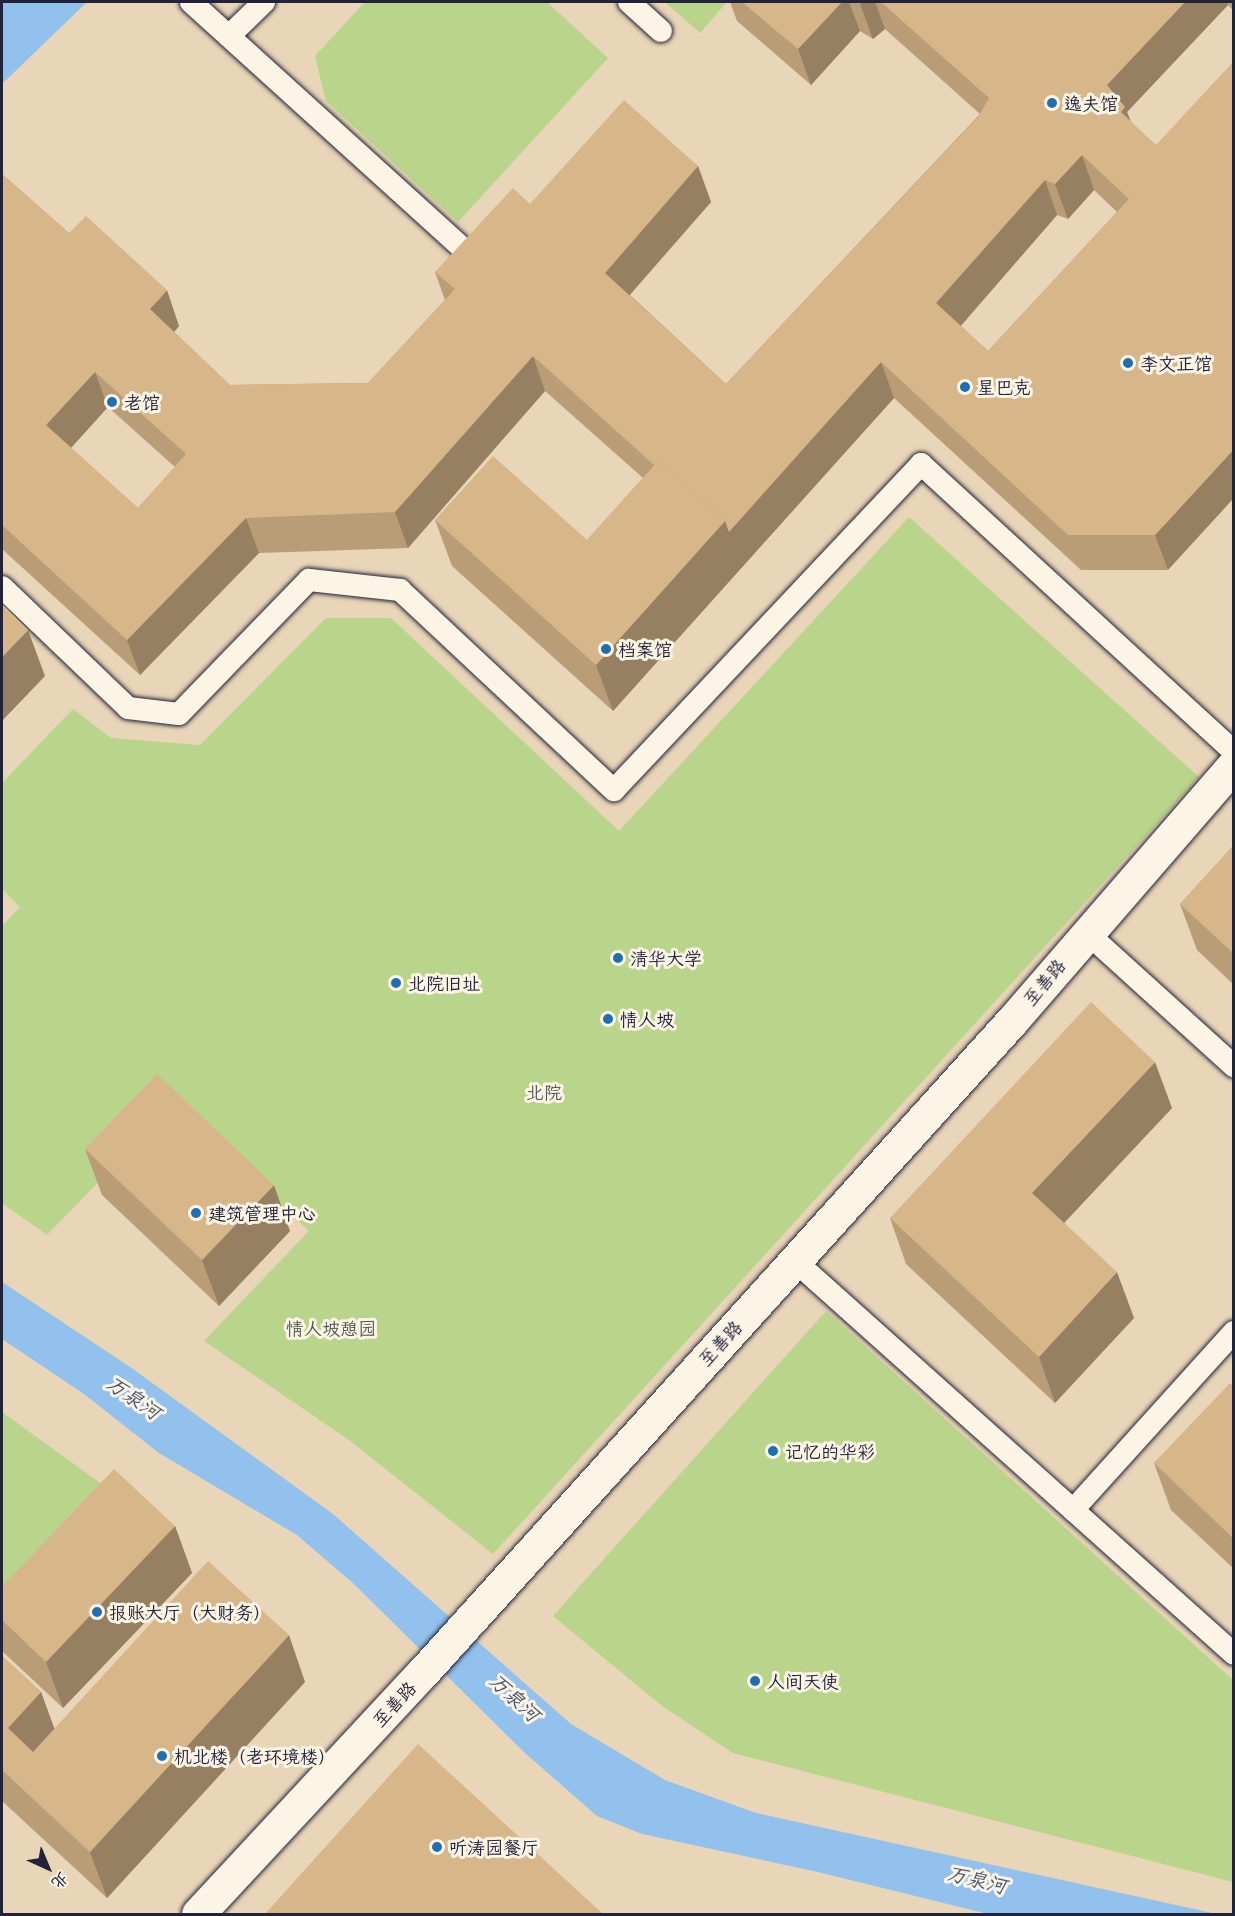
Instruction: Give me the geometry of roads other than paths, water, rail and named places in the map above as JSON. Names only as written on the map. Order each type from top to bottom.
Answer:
[{"type":"street","name":"至善路","points":[[198,1914],[425,1670],[1011,1022],[1086,932],[1233,765]]},
{"type":"lane","points":[[191,2],[460,246]]},
{"type":"lane","points":[[228,36],[264,2]]},
{"type":"lane","points":[[629,2],[661,31]]},
{"type":"lane","points":[[2,586],[128,708],[179,714],[309,580],[400,590],[614,790],[921,464],[1233,752]]},
{"type":"lane","points":[[1086,932],[1233,1066]]},
{"type":"lane","points":[[795,1261],[1233,1654]]},
{"type":"lane","points":[[1073,1510],[1233,1332]]},
{"type":"water","points":[[2,2],[87,2],[2,84]]},
{"type":"water","name":"万泉河","points":[[2,1282],[133,1369],[333,1514],[571,1724],[665,1780],[756,1813],[1217,1914],[988,1914],[818,1872],[642,1834],[597,1816],[525,1753],[354,1584],[297,1535],[159,1453],[84,1394],[2,1339]]},
{"type":"place","name":"逸夫馆","points":[[1052,103]]},
{"type":"place","name":"李文正馆","points":[[1128,363]]},
{"type":"place","name":"星巴克","points":[[965,387]]},
{"type":"place","name":"老馆","points":[[112,402]]},
{"type":"place","name":"档案馆","points":[[606,649]]},
{"type":"place","name":"清华大学","points":[[618,958]]},
{"type":"place","name":"北院旧址","points":[[396,983]]},
{"type":"place","name":"情人坡","points":[[608,1019]]},
{"type":"place","name":"建筑管理中心","points":[[196,1213]]},
{"type":"place","name":"记忆的华彩","points":[[773,1451]]},
{"type":"place","name":"报账大厅（大财务）","points":[[97,1612]]},
{"type":"place","name":"人间天使","points":[[755,1681]]},
{"type":"place","name":"机北楼（老环境楼）","points":[[162,1756]]},
{"type":"place","name":"听涛园餐厅","points":[[437,1847]]},
{"type":"park label","name":"北院","points":[[544,1092]]},
{"type":"park label","name":"情人坡憩园","points":[[331,1328]]}]
